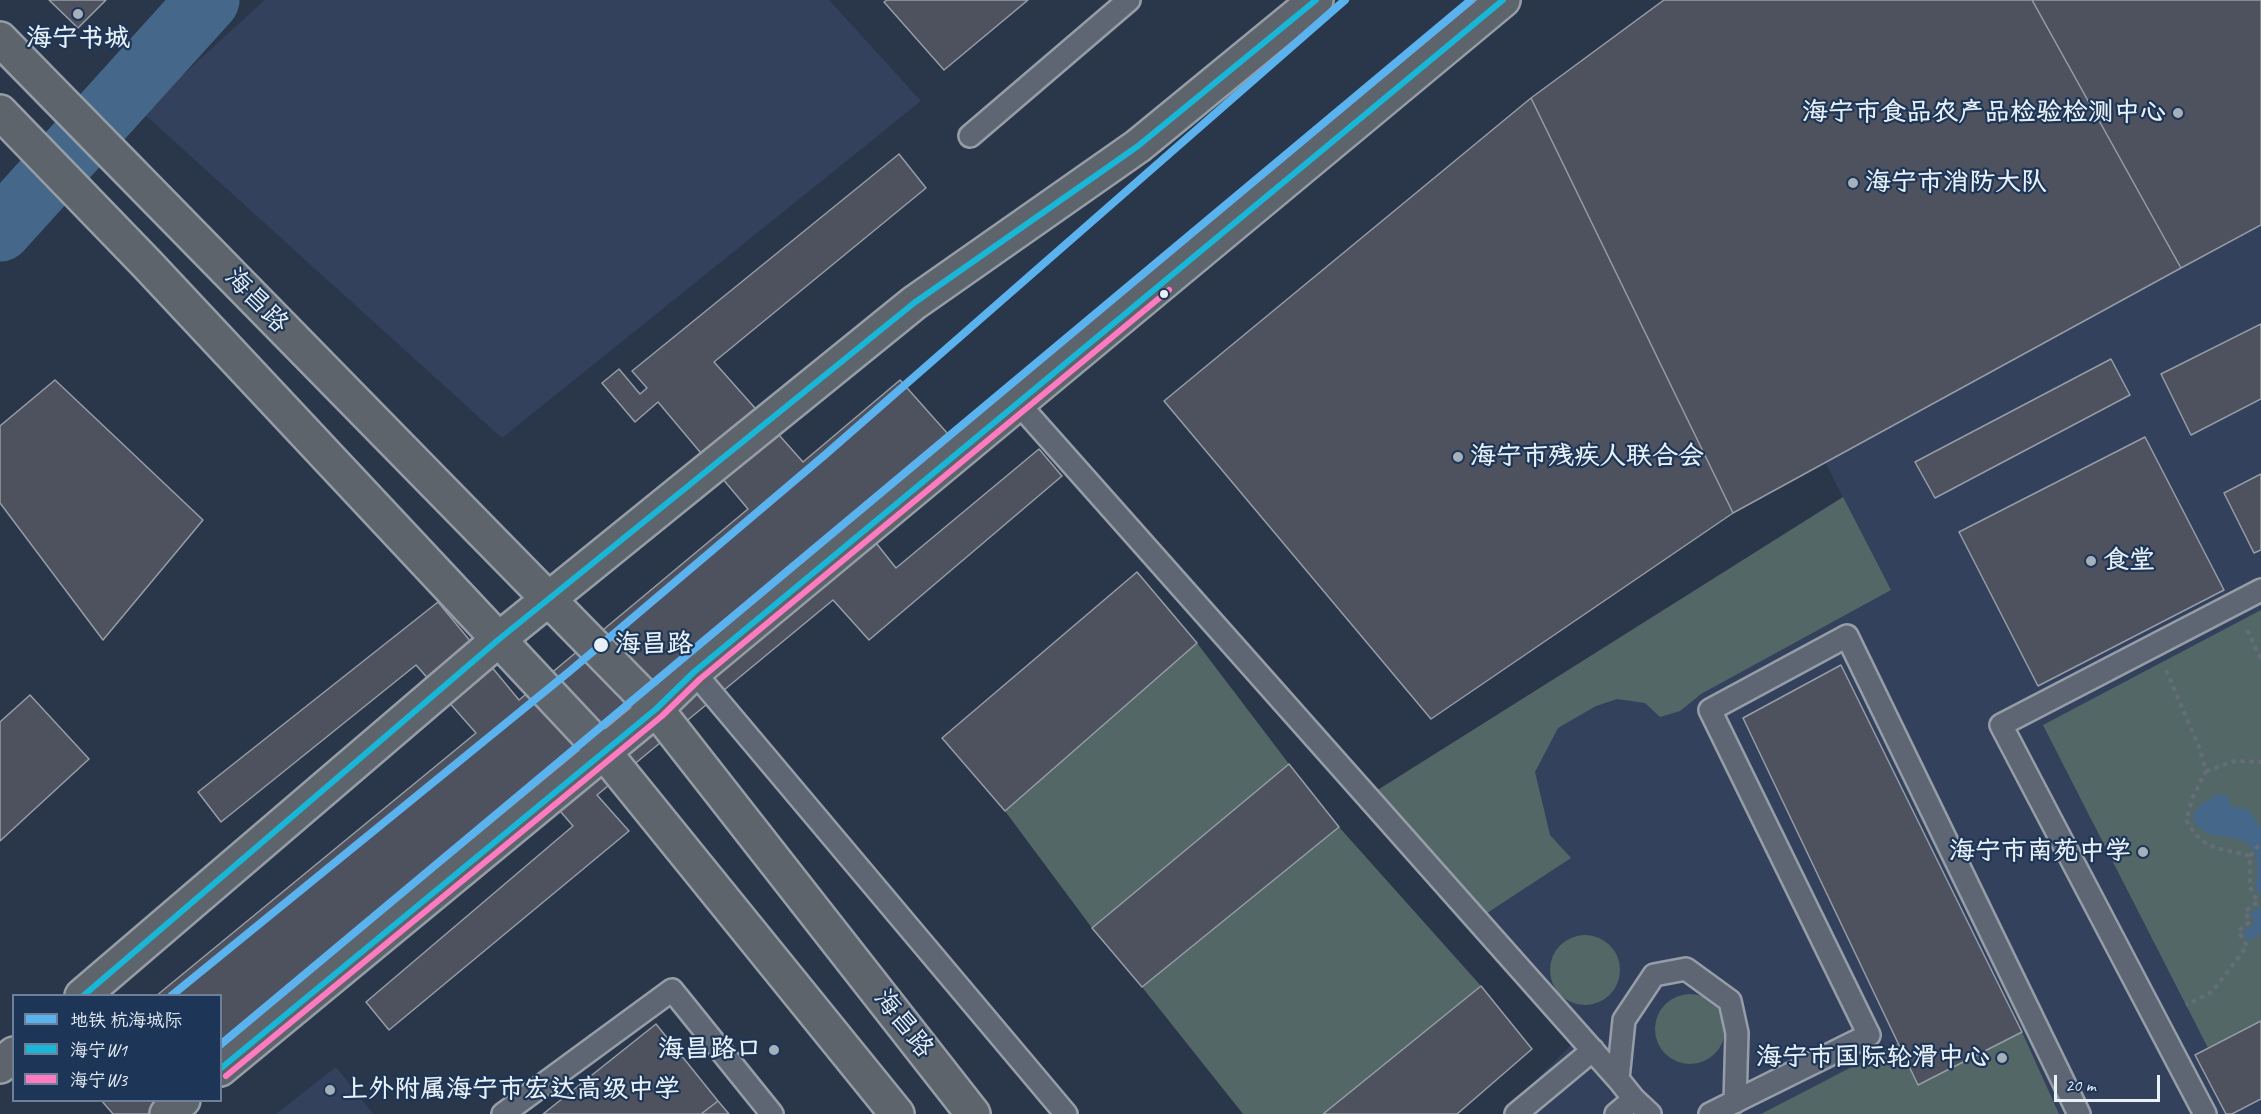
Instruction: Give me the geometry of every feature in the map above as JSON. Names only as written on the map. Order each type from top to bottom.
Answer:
[{"type":"main road","points":[[84,994],[498,640],[914,303],[1138,146],[1316,0]]},
{"type":"main road","points":[[222,1067],[656,709],[694,672],[1503,0]]},
{"type":"main road","name":"海昌路","points":[[0,39],[656,709],[973,1114]]},
{"type":"main road","name":"海昌路","points":[[0,112],[147,264],[603,751],[897,1114]]},
{"type":"main road","points":[[0,1066],[12,1056]]},
{"type":"main road","points":[[167,1114],[182,1102]]},
{"type":"lane","points":[[970,136],[1129,0]]},
{"type":"lane","points":[[1018,403],[1634,1099],[1650,1114]]},
{"type":"lane","points":[[2205,1114],[2001,725],[2261,590]]},
{"type":"lane","points":[[1710,1114],[1869,1035],[1710,710],[1847,636],[2079,1114]]},
{"type":"lane","points":[[694,672],[1066,1114]]},
{"type":"lane","points":[[1618,1079],[1623,1020],[1654,975],[1686,969],[1730,1001],[1737,1033],[1735,1102]]},
{"type":"lane","points":[[503,1114],[672,990],[772,1114]]},
{"type":"lane","points":[[1516,1114],[1593,1050]]},
{"type":"lane","points":[[1616,1114],[1634,1099]]},
{"type":"path","points":[[2163,662],[2199,747],[2206,771],[2193,797],[2186,820],[2197,840],[2216,849],[2251,854]]},
{"type":"path","points":[[2206,771],[2235,761],[2261,762]]},
{"type":"path","points":[[2186,1005],[2212,992],[2247,946],[2238,931],[2250,922],[2245,911],[2258,902],[2250,887],[2251,854],[2261,842]]},
{"type":"shaded area","points":[[265,0],[829,0],[921,101],[502,438],[142,112]]},
{"type":"shaded area","points":[[2261,225],[2261,1114],[1502,1114],[1580,1036],[1376,791],[1843,498],[1825,461]]},
{"type":"shaded area","points":[[1843,497],[1891,590],[1701,694],[1680,711],[1660,717],[1645,703],[1617,699],[1596,706],[1558,728],[1535,772],[1550,835],[1571,858],[1481,917],[1376,791]]},
{"type":"shaded area","points":[[2261,610],[2261,1021],[2208,1048],[2043,725]]},
{"type":"shaded area","points":[[1197,643],[1289,764],[1092,928],[1005,811]]},
{"type":"shaded area","points":[[2219,794],[2226,795],[2232,807],[2248,809],[2261,828],[2261,897],[2255,887],[2258,871],[2256,857],[2249,845],[2235,838],[2211,835],[2195,824],[2193,815],[2200,805]]},
{"type":"shaded area","points":[[1339,827],[1481,986],[1323,1114],[1243,1114],[1142,987]]},
{"type":"shaded area","points":[[2261,906],[2261,933],[2248,942],[2243,932],[2255,923],[2250,914]]},
{"type":"shaded area","points":[[1585,935],[1598,938],[1610,945],[1617,957],[1620,970],[1617,983],[1610,995],[1598,1002],[1585,1005],[1572,1002],[1560,995],[1553,983],[1550,970],[1553,957],[1560,945],[1572,938]]},
{"type":"shaded area","points":[[1690,994],[1703,997],[1715,1004],[1722,1016],[1725,1029],[1722,1042],[1715,1054],[1703,1061],[1690,1064],[1677,1061],[1665,1054],[1658,1042],[1655,1029],[1658,1016],[1665,1004],[1677,997]]},
{"type":"shaded area","name":"海宁市国际轮滑中心","points":[[2022,1032],[2059,1114],[1761,1114],[1898,1043],[1918,1084]]},
{"type":"shaded area","name":"上外附属海宁市宏达高级中学","points":[[336,1067],[373,1114],[276,1114]]},
{"type":"building","name":"海宁书城","points":[[49,0],[106,0],[78,28]]},
{"type":"building","points":[[887,0],[1028,0],[944,70],[884,2]]},
{"type":"building","name":"海宁市消防大队","points":[[1664,0],[2032,0],[2181,268],[1733,513],[1531,98]]},
{"type":"building","name":"海宁市食品农产品检验检测中心","points":[[2032,0],[2261,0],[2261,225],[2181,268]]},
{"type":"building","name":"海宁市残疾人联合会","points":[[1531,98],[1733,513],[1431,719],[1164,401]]},
{"type":"building","name":"海昌路","points":[[899,154],[926,188],[714,362],[803,462],[900,380],[956,443],[861,524],[896,568],[1039,449],[1062,476],[869,640],[833,600],[597,795],[629,831],[389,1030],[366,1002],[573,826],[542,790],[222,1057],[222,994],[158,994],[476,733],[416,665],[221,822],[198,792],[438,602],[519,700],[748,509],[658,402],[635,422],[602,383],[619,369],[640,394],[647,388],[632,371]]},
{"type":"building","points":[[2261,324],[2261,399],[2191,435],[2161,374]]},
{"type":"building","points":[[2111,359],[2130,395],[1935,498],[1915,462]]},
{"type":"building","points":[[55,380],[203,520],[103,640],[0,503],[0,426]]},
{"type":"building","name":"食堂","points":[[2145,437],[2224,590],[2038,686],[1959,532]]},
{"type":"building","points":[[2261,474],[2261,550],[2254,553],[2224,493]]},
{"type":"building","points":[[1137,572],[1197,643],[1005,811],[942,738]]},
{"type":"building","points":[[1841,665],[2022,1032],[1918,1085],[1743,718]]},
{"type":"building","points":[[30,695],[89,759],[0,841],[0,722]]},
{"type":"building","points":[[1289,764],[1339,827],[1142,987],[1092,928]]},
{"type":"building","points":[[1481,986],[1532,1049],[1457,1114],[1323,1114]]},
{"type":"building","points":[[2261,1021],[2261,1099],[2232,1114],[2226,1114],[2195,1055]]},
{"type":"building","points":[[656,1024],[718,1101],[701,1114],[543,1114]]},
{"type":"building","points":[[718,1101],[729,1114],[701,1114]]},
{"type":"building","points":[[103,1102],[168,1102],[154,1114],[113,1114]]},
{"type":"waterway","points":[[0,230],[208,0]]},
{"type":"metro line","name":"杭海城际","points":[[173,994],[570,671],[826,454],[1345,0]]},
{"type":"metro line","name":"杭海城际","points":[[222,1043],[1471,0]]},
{"type":"transit line","name":"海宁W1","points":[[85,994],[498,640],[914,303],[1138,146],[1316,0]]},
{"type":"transit line","name":"海宁W1","points":[[222,1067],[656,709],[694,672],[1503,0]]},
{"type":"transit line","name":"海宁W3","points":[[226,1076],[662,716],[700,679],[1169,290]]},
{"type":"place","name":"海宁书城","points":[[78,14]]},
{"type":"place","name":"海宁市食品农产品检验检测中心","points":[[2178,113]]},
{"type":"place","name":"海宁市消防大队","points":[[1853,183]]},
{"type":"place","name":"海宁市残疾人联合会","points":[[1458,457]]},
{"type":"place","name":"食堂","points":[[2091,561]]},
{"type":"place","name":"海昌路","points":[[601,645]]},
{"type":"place","name":"海宁市南苑中学","points":[[2143,852]]},
{"type":"place","name":"海昌路口","points":[[774,1050]]},
{"type":"place","name":"海宁市国际轮滑中心","points":[[2002,1058]]},
{"type":"place","name":"上外附属海宁市宏达高级中学","points":[[330,1090]]}]
